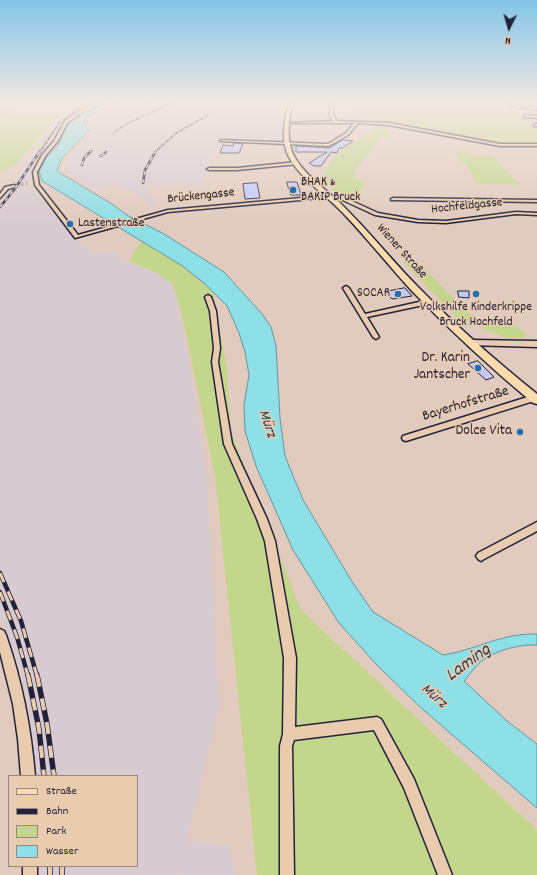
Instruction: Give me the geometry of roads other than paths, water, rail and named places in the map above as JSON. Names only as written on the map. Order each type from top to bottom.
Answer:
[{"type":"main road","name":"Wiener Straße","points":[[289,144],[292,155],[297,163],[311,179],[331,196],[428,302],[471,343],[536,399]]},
{"type":"main road","points":[[471,343],[537,344]]},
{"type":"street","points":[[28,183],[36,182],[36,170],[55,143]]},
{"type":"street","points":[[263,143],[329,145],[332,143]]},
{"type":"street","points":[[489,143],[500,145],[537,145]]},
{"type":"street","points":[[209,169],[237,169],[297,163]]},
{"type":"street","name":"Brückengasse","points":[[36,182],[48,201],[77,237],[168,211],[331,196]]},
{"type":"street","points":[[0,197],[6,188],[14,186]]},
{"type":"street","name":"Hochfeldgasse","points":[[331,196],[339,197],[378,214],[418,221],[446,222],[516,213],[537,214]]},
{"type":"street","name":"Hochfeldgasse","points":[[393,199],[537,201]]},
{"type":"street","points":[[346,288],[376,337]]},
{"type":"street","points":[[208,297],[213,311],[217,348],[215,362],[228,444],[270,540],[290,658],[289,734],[286,746],[287,875]]},
{"type":"street","points":[[363,316],[428,302]]},
{"type":"street","name":"Bayerhofstraße","points":[[406,438],[536,399]]},
{"type":"street","points":[[481,556],[537,526]]},
{"type":"street","points":[[0,635],[12,669],[21,707],[28,775]]},
{"type":"street","points":[[289,734],[377,723],[409,784],[445,875]]},
{"type":"water","points":[[59,143],[77,143],[62,158],[57,171],[112,204],[127,215],[164,234],[224,272],[263,315],[271,327],[276,346],[280,418],[285,456],[303,500],[351,580],[373,612],[443,655],[455,653],[512,636],[537,634],[537,645],[516,647],[495,653],[480,662],[464,681],[507,721],[537,744],[537,808],[420,707],[376,664],[339,623],[293,550],[256,466],[245,431],[244,405],[249,375],[245,352],[239,333],[227,306],[204,283],[181,265],[42,181],[39,171],[46,158]]},
{"type":"tunnel","points":[[14,186],[28,183]]},
{"type":"railway","points":[[40,152],[46,143]]},
{"type":"railway","points":[[156,151],[165,143]]},
{"type":"railway","points":[[0,207],[14,190],[40,151]]},
{"type":"railway","points":[[82,165],[84,158],[91,151]]},
{"type":"railway","points":[[143,183],[145,170],[156,151]]},
{"type":"railway","points":[[101,156],[106,152]]},
{"type":"railway","points":[[0,573],[21,621],[37,676]]},
{"type":"railway","points":[[0,592],[17,637],[28,676]]},
{"type":"railway","points":[[28,675],[39,729],[44,775]]},
{"type":"railway","points":[[37,675],[47,724],[54,775]]},
{"type":"railway","points":[[50,867],[50,875]]},
{"type":"railway","points":[[62,867],[62,875]]},
{"type":"place","name":"BHAK & BAKIP Bruck","points":[[293,190]]},
{"type":"place","name":"Lastenstraße","points":[[70,224]]},
{"type":"place","name":"SOCAR","points":[[398,294]]},
{"type":"place","name":"Volkshilfe Kinderkrippe Bruck Hochfeld","points":[[476,294]]},
{"type":"place","name":"Dr. Karin Jantscher","points":[[478,368]]},
{"type":"place","name":"Dolce Vita","points":[[520,432]]},
{"type":"water label","name":"Mürz","points":[[266,424]]},
{"type":"water label","name":"Laming","points":[[469,664]]},
{"type":"water label","name":"Mürz","points":[[433,697]]}]
